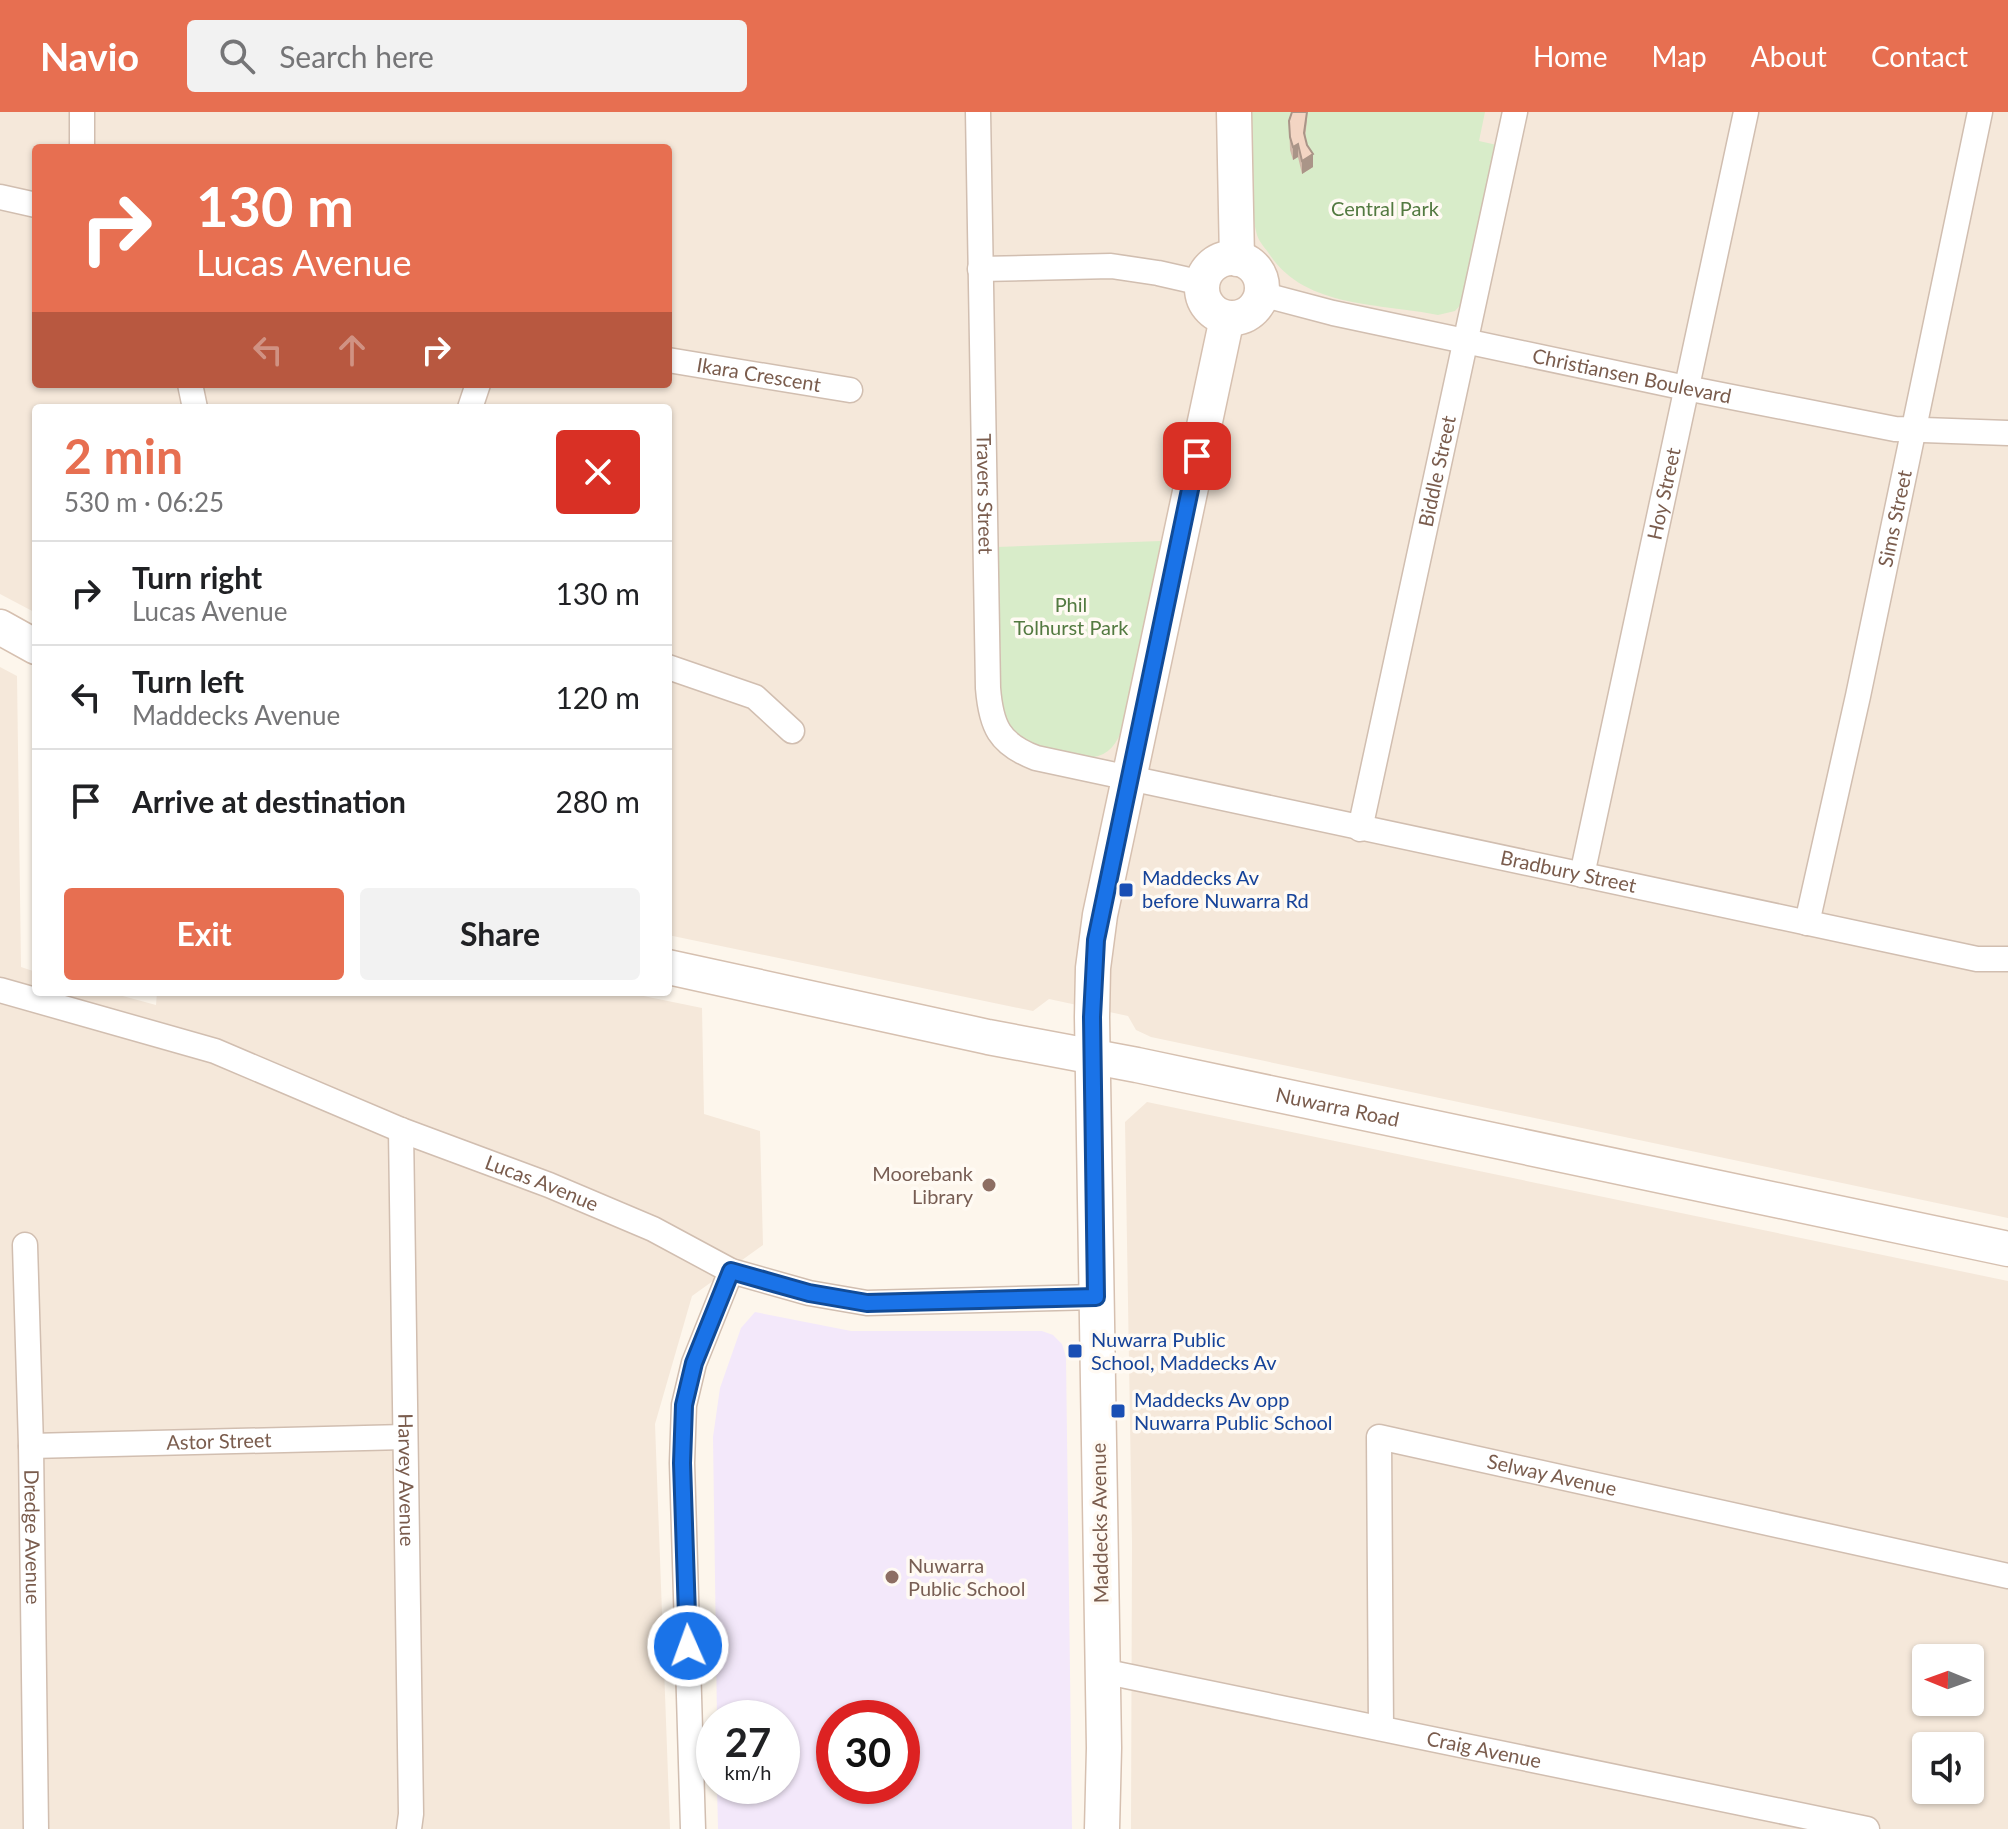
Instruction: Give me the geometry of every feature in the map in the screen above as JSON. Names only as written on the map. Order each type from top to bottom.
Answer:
[{"type":"street","points":[[82,112],[82,144]]},
{"type":"street","name":"Travers Street","points":[[978,112],[990,710],[1006,743],[1020,752],[1129,779]]},
{"type":"street","points":[[1234,112],[1237,259]]},
{"type":"street","name":"Biddle Street","points":[[1360,829],[1515,112]]},
{"type":"street","name":"Hoy Street","points":[[1582,875],[1746,112]]},
{"type":"street","name":"Sims Street","points":[[1807,923],[1858,696],[1980,112]]},
{"type":"street","points":[[0,197],[32,204]]},
{"type":"street","points":[[1237,259],[1246,262],[1258,274],[1261,294],[1254,308],[1246,315],[1227,318],[1210,309],[1205,301],[1202,283],[1211,267],[1219,261],[1237,259]]},
{"type":"street","points":[[980,269],[1111,266],[1202,283]]},
{"type":"street","name":"Christiansen Boulevard","points":[[1261,294],[1333,313],[1686,388],[1912,431],[2008,433]]},
{"type":"street","name":"Maddecks Avenue","points":[[1102,1829],[1092,1056],[1096,940],[1227,318]]},
{"type":"street","name":"Ikara Crescent","points":[[672,361],[850,390]]},
{"type":"street","points":[[0,627],[32,645]]},
{"type":"street","points":[[672,668],[755,697],[792,731]]},
{"type":"street","name":"Bradbury Street","points":[[1129,779],[1977,959],[2008,959]]},
{"type":"street","name":"Nuwarra Road","points":[[672,968],[988,1037],[1092,1056],[2008,1249]]},
{"type":"street","name":"Lucas Avenue","points":[[0,990],[215,1051],[401,1130],[549,1185],[653,1229],[731,1271],[809,1293],[867,1303],[1096,1297]]},
{"type":"street","name":"Harvey Avenue","points":[[401,1130],[409,1829]]},
{"type":"street","name":"Dredge Avenue","points":[[25,1245],[36,1829]]},
{"type":"street","points":[[693,1829],[682,1463],[684,1405],[694,1363],[731,1271]]},
{"type":"street","name":"Astor Street","points":[[31,1446],[405,1437]]},
{"type":"street","name":"Selway Avenue","points":[[1381,1728],[1379,1437],[2008,1576]]},
{"type":"street","name":"Craig Avenue","points":[[1102,1671],[1867,1829]]},
{"type":"shaded area","points":[[0,112],[2008,112],[2008,1218],[1151,1037],[1136,1030],[1128,1016],[1049,999],[1033,1011],[672,936],[672,404],[32,404],[32,611],[0,594]]},
{"type":"shaded area","points":[[0,667],[17,676],[21,967],[32,971],[32,996],[123,996],[156,1005],[157,996],[644,996],[702,1008],[704,1114],[760,1131],[763,1245],[692,1296],[655,1424],[670,1829],[0,1829]]},
{"type":"shaded area","points":[[1147,1102],[2008,1281],[2008,1829],[1131,1829],[1132,1542],[1125,1122]]},
{"type":"shaded area","name":"Nuwarra Public School","points":[[755,1312],[851,1331],[1042,1331],[1053,1335],[1062,1344],[1066,1357],[1072,1829],[718,1829],[717,1804],[800,1804],[800,1700],[717,1700],[713,1437],[720,1388],[741,1328]]},
{"type":"green space","name":"Central Park","points":[[1252,112],[1485,112],[1479,141],[1497,145],[1466,299],[1455,311],[1438,315],[1346,301],[1324,295],[1285,273],[1259,240],[1254,222]]},
{"type":"green space","name":"Phil Tolhurst Park","points":[[1161,541],[1121,732],[1114,745],[1099,756],[1079,757],[1058,753],[1018,734],[1006,718],[1001,698],[997,547]]},
{"type":"building","points":[[1292,112],[1307,112],[1304,133],[1313,154],[1302,161],[1298,144],[1293,147],[1290,137]]},
{"type":"place","name":"Maddecks Av before Nuwarra Rd","points":[[1126,890]]},
{"type":"place","name":"Moorebank Library","points":[[989,1185]]},
{"type":"place","name":"Nuwarra Public School, Maddecks Av","points":[[1075,1351]]},
{"type":"place","name":"Maddecks Av opp Nuwarra Public School","points":[[1118,1411]]},
{"type":"place","name":"Nuwarra Public School","points":[[892,1577]]},
{"type":"route","points":[[688,1646],[682,1463],[684,1405],[694,1363],[731,1271],[809,1293],[867,1303],[1096,1297],[1092,1017],[1096,940],[1197,456]]}]
